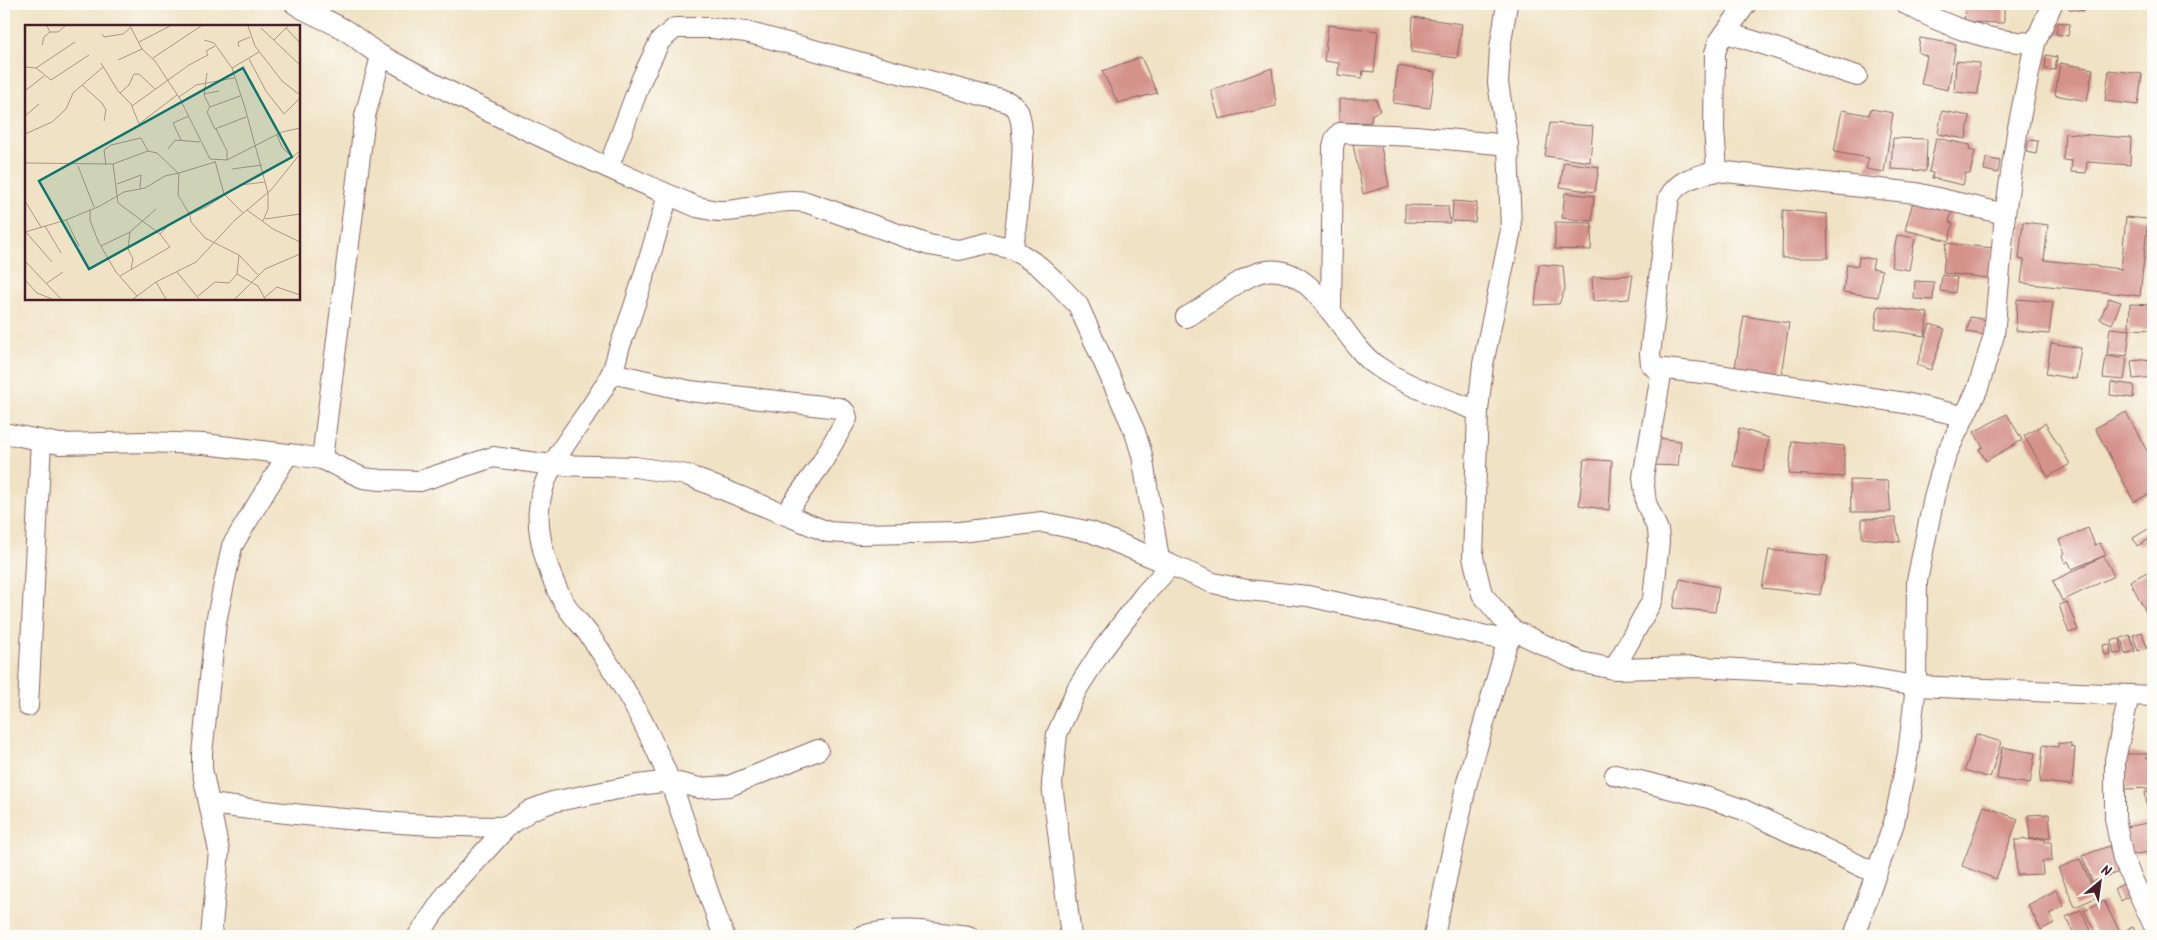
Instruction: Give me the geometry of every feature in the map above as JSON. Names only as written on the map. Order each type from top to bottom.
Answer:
[{"type":"street","points":[[295,4],[310,14],[344,30],[381,56],[496,116],[697,207],[719,212],[767,202],[792,200],[806,202],[929,246],[959,250],[988,243],[1014,249],[1039,266],[1078,305],[1135,432],[1142,455],[1165,562],[1144,595],[1100,654],[1077,689],[1057,734],[1052,784],[1071,936]]},
{"type":"street","points":[[1507,4],[1500,48],[1498,83],[1508,144],[1511,230],[1483,364],[1478,412],[1475,566],[1482,594],[1510,635]]},
{"type":"street","points":[[1717,172],[1714,129],[1715,53],[1718,43],[1746,4]]},
{"type":"street","points":[[1906,4],[1957,29],[2011,42],[2035,43]]},
{"type":"street","points":[[1854,936],[1894,823],[1908,754],[1916,686],[1917,581],[1934,497],[1946,455],[1978,388],[1994,335],[2004,214],[2016,132],[2035,43],[2052,4]]},
{"type":"street","points":[[609,166],[642,78],[660,41],[675,28],[713,28],[746,32],[919,76],[1008,102],[1016,107],[1019,114],[1023,150],[1014,249]]},
{"type":"street","points":[[1725,33],[1765,43],[1807,60],[1857,76]]},
{"type":"street","points":[[322,459],[364,116],[381,56]]},
{"type":"street","points":[[1331,312],[1333,147],[1335,139],[1340,133],[1415,136],[1508,144]]},
{"type":"street","points":[[1964,416],[1905,403],[1712,374],[1655,368],[1650,364],[1650,354],[1669,197],[1675,187],[1688,179],[1717,172],[1916,193],[2004,214]]},
{"type":"street","points":[[668,194],[639,296],[612,373],[552,465],[538,510],[540,536],[552,576],[568,609],[591,636],[636,706],[670,781],[708,895],[724,936]]},
{"type":"street","points":[[1186,317],[1261,272],[1270,272],[1296,278],[1314,291],[1360,350],[1375,366],[1405,382],[1478,412]]},
{"type":"street","points":[[1614,669],[1653,600],[1659,541],[1658,530],[1646,503],[1643,477],[1662,370]]},
{"type":"street","points":[[612,373],[690,391],[839,408],[845,412],[847,418],[821,464],[785,514]]},
{"type":"street","points":[[4,433],[60,444],[146,442],[195,444],[288,454],[322,459],[363,478],[400,480],[420,480],[493,457],[552,465],[635,467],[687,475],[828,532],[861,534],[960,532],[1042,522],[1057,523],[1092,532],[1213,583],[1247,590],[1308,596],[1510,635],[1580,662],[1614,669],[1699,667],[1856,676],[1916,686],[2153,696]]},
{"type":"street","points":[[28,706],[41,441]]},
{"type":"street","points":[[211,936],[220,851],[202,769],[202,754],[216,622],[232,546],[288,454]]},
{"type":"street","points":[[1434,936],[1467,782],[1510,635]]},
{"type":"street","points":[[2129,695],[2115,760],[2115,818],[2123,859],[2153,924]]},
{"type":"street","points":[[418,936],[448,892],[506,827],[531,810],[552,802],[638,785],[670,781],[699,788],[728,786],[818,750]]},
{"type":"street","points":[[1616,775],[1709,798],[1744,810],[1875,873]]},
{"type":"street","points":[[210,804],[307,817],[402,825],[506,827]]},
{"type":"street","points":[[862,936],[882,931],[968,936]]},
{"type":"building","points":[[1975,4],[2004,4],[2004,23],[1964,22],[1965,7],[1975,8]]},
{"type":"building","points":[[2069,4],[2085,4],[2084,11],[2069,9]]},
{"type":"building","points":[[1413,17],[1462,24],[1457,58],[1411,52]]},
{"type":"building","points":[[2058,22],[2070,24],[2068,36],[2056,34]]},
{"type":"building","points":[[1328,25],[1378,31],[1374,72],[1363,71],[1362,78],[1338,75],[1339,63],[1324,61]]},
{"type":"building","points":[[1920,38],[1956,44],[1948,90],[1921,84],[1927,56],[1918,52]]},
{"type":"building","points":[[2046,55],[2057,57],[2055,70],[2045,69]]},
{"type":"building","points":[[1141,57],[1157,93],[1118,103],[1102,71]]},
{"type":"building","points":[[1956,61],[1980,63],[1978,94],[1954,92]]},
{"type":"building","points":[[2060,63],[2093,69],[2087,101],[2055,95]]},
{"type":"building","points":[[1398,66],[1435,72],[1430,108],[1393,103]]},
{"type":"building","points":[[1272,68],[1276,106],[1219,119],[1211,90]]},
{"type":"building","points":[[2109,70],[2142,74],[2138,105],[2105,101]]},
{"type":"building","points":[[1339,99],[1376,99],[1380,111],[1372,114],[1371,122],[1339,123]]},
{"type":"building","points":[[1871,109],[1893,113],[1884,172],[1866,169],[1869,158],[1834,152],[1842,110],[1869,115]]},
{"type":"building","points":[[1942,111],[1970,116],[1966,139],[1938,134]]},
{"type":"building","points":[[1550,123],[1593,126],[1590,162],[1545,156]]},
{"type":"building","points":[[2065,133],[2131,138],[2130,165],[2087,162],[2086,173],[2071,172],[2072,161],[2063,160]]},
{"type":"building","points":[[1893,138],[1927,139],[1926,171],[1891,169]]},
{"type":"building","points":[[1936,138],[1970,145],[1969,150],[1975,151],[1970,174],[1966,173],[1963,185],[1932,178],[1933,173],[1929,172]]},
{"type":"building","points":[[2029,140],[2038,141],[2036,154],[2026,152]]},
{"type":"building","points":[[1380,142],[1389,186],[1363,194],[1353,144]]},
{"type":"building","points":[[1986,158],[2000,161],[1998,173],[1984,170]]},
{"type":"building","points":[[1564,162],[1599,167],[1595,192],[1560,187]]},
{"type":"building","points":[[1565,193],[1594,196],[1592,221],[1562,218]]},
{"type":"building","points":[[1914,198],[1953,208],[1949,222],[1953,223],[1949,241],[1905,230]]},
{"type":"building","points":[[1453,201],[1477,203],[1475,222],[1452,221]]},
{"type":"building","points":[[1405,205],[1448,206],[1450,223],[1405,222]]},
{"type":"building","points":[[1783,210],[1827,214],[1828,258],[1782,258]]},
{"type":"building","points":[[2126,217],[2148,219],[2140,296],[2021,283],[2024,260],[2019,259],[2023,222],[2048,225],[2044,260],[2121,269]]},
{"type":"building","points":[[1555,222],[1592,223],[1591,250],[1555,249]]},
{"type":"building","points":[[1897,235],[1915,238],[1909,270],[1891,267]]},
{"type":"building","points":[[1946,243],[1993,248],[1989,278],[1943,273]]},
{"type":"building","points":[[1859,257],[1874,259],[1872,268],[1882,270],[1878,297],[1843,292],[1847,264],[1858,266]]},
{"type":"building","points":[[1539,264],[1563,266],[1565,289],[1559,304],[1535,305]]},
{"type":"building","points":[[1633,275],[1629,299],[1593,301],[1592,277]]},
{"type":"building","points":[[1942,275],[1957,277],[1955,293],[1940,291]]},
{"type":"building","points":[[1915,281],[1934,282],[1933,300],[1914,299]]},
{"type":"building","points":[[2109,298],[2121,302],[2112,324],[2100,319]]},
{"type":"building","points":[[2017,299],[2053,302],[2049,334],[2016,331]]},
{"type":"building","points":[[2130,304],[2153,305],[2153,330],[2129,329]]},
{"type":"building","points":[[1878,306],[1928,313],[1925,336],[1875,328]]},
{"type":"building","points":[[1744,316],[1789,323],[1781,375],[1735,367]]},
{"type":"building","points":[[1970,317],[1988,320],[1985,335],[1967,332]]},
{"type":"building","points":[[1930,324],[1945,329],[1931,370],[1917,365]]},
{"type":"building","points":[[2110,328],[2130,330],[2127,356],[2107,354]]},
{"type":"building","points":[[2051,343],[2081,348],[2076,379],[2046,374]]},
{"type":"building","points":[[2106,356],[2127,359],[2124,380],[2103,378]]},
{"type":"building","points":[[2153,359],[2153,377],[2133,379],[2131,361]]},
{"type":"building","points":[[2111,382],[2134,385],[2133,398],[2110,395]]},
{"type":"building","points":[[2126,412],[2153,462],[2153,492],[2134,502],[2095,428]]},
{"type":"building","points":[[2007,414],[2022,440],[1986,461],[1979,449],[1983,447],[1974,432]]},
{"type":"building","points":[[2045,423],[2070,464],[2048,477],[2024,436]]},
{"type":"building","points":[[1739,428],[1769,438],[1763,471],[1733,466]]},
{"type":"building","points":[[1658,438],[1681,441],[1678,466],[1652,465]]},
{"type":"building","points":[[1792,441],[1844,446],[1844,477],[1789,474]]},
{"type":"building","points":[[1584,459],[1612,461],[1609,510],[1579,505]]},
{"type":"building","points":[[1850,480],[1888,481],[1891,512],[1851,512]]},
{"type":"building","points":[[1895,518],[1900,542],[1862,538],[1862,519]]},
{"type":"building","points":[[2153,526],[2153,537],[2137,546],[2133,538]]},
{"type":"building","points":[[2088,528],[2095,545],[2100,543],[2106,555],[2072,569],[2068,561],[2065,563],[2062,555],[2065,553],[2059,540]]},
{"type":"building","points":[[1769,550],[1828,556],[1820,595],[1762,588]]},
{"type":"building","points":[[2104,556],[2114,576],[2062,601],[2053,581]]},
{"type":"building","points":[[2153,569],[2153,611],[2147,614],[2130,581]]},
{"type":"building","points":[[1680,579],[1719,587],[1715,612],[1673,608]]},
{"type":"building","points":[[2067,602],[2078,630],[2069,633],[2059,605]]},
{"type":"building","points":[[2153,617],[2153,636],[2147,620]]},
{"type":"building","points":[[2142,632],[2147,648],[2138,651],[2133,635]]},
{"type":"building","points":[[2130,635],[2135,651],[2125,654],[2121,638]]},
{"type":"building","points":[[2120,639],[2122,653],[2114,654],[2111,640]]},
{"type":"building","points":[[2110,644],[2111,654],[2105,655],[2103,645]]},
{"type":"building","points":[[1976,734],[2001,742],[1990,778],[1965,770]]},
{"type":"building","points":[[2058,743],[2071,744],[2071,747],[2075,748],[2072,785],[2040,782],[2043,745],[2058,747]]},
{"type":"building","points":[[2002,747],[2035,753],[2030,784],[1997,779]]},
{"type":"building","points":[[2124,754],[2147,754],[2147,759],[2153,759],[2153,788],[2126,789]]},
{"type":"building","points":[[2153,791],[2153,825],[2150,826],[2145,792]]},
{"type":"building","points":[[1984,806],[2018,819],[1996,879],[1962,866]]},
{"type":"building","points":[[2049,814],[2051,837],[2030,839],[2028,815]]},
{"type":"building","points":[[2147,823],[2153,851],[2132,855],[2126,827]]},
{"type":"building","points":[[2045,839],[2045,842],[2051,842],[2052,861],[2042,861],[2043,874],[2017,875],[2015,840]]},
{"type":"building","points":[[2109,846],[2119,872],[2092,882],[2082,856]]},
{"type":"building","points":[[2080,859],[2097,897],[2075,907],[2058,868]]},
{"type":"building","points":[[2127,882],[2134,893],[2121,901],[2114,889]]},
{"type":"building","points":[[2056,890],[2064,906],[2049,914],[2054,923],[2041,930],[2028,905]]},
{"type":"building","points":[[2104,901],[2122,936],[2097,936],[2084,910]]},
{"type":"building","points":[[2081,910],[2091,930],[2075,936],[2066,917]]},
{"type":"building","points":[[2133,927],[2137,936],[2125,936],[2123,931]]}]
